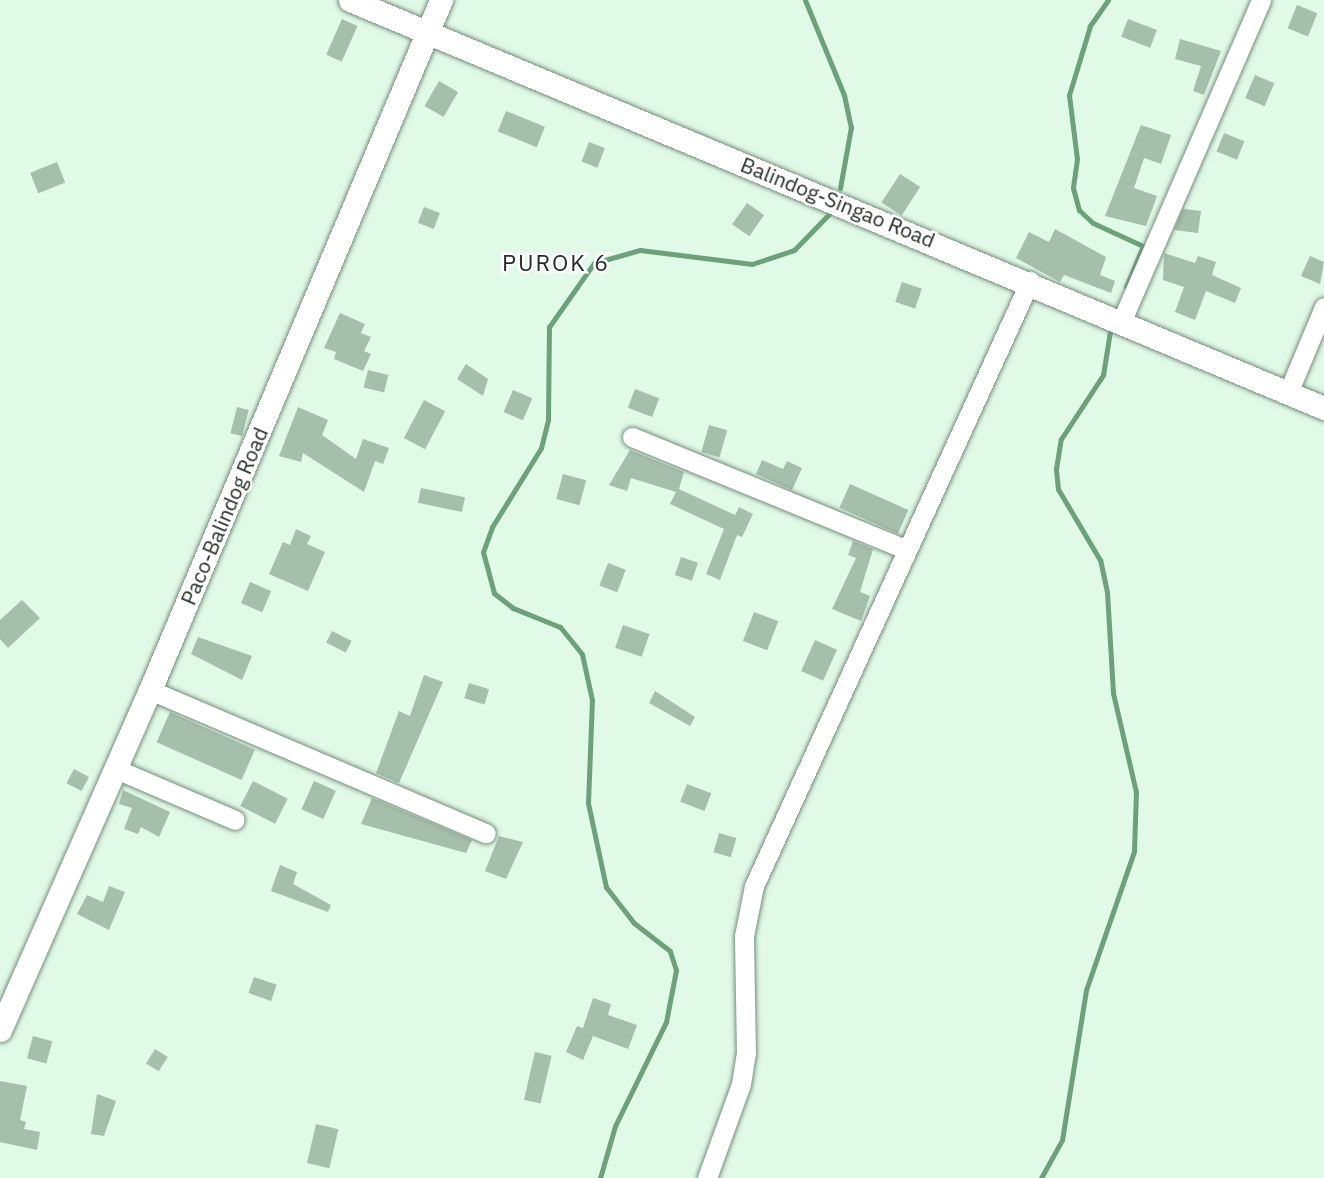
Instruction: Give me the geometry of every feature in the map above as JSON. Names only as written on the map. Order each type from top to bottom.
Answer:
[{"type":"street","name":"Balindog-Singao Road","points":[[350,0],[1030,281],[1324,408]]},
{"type":"street","name":"Paco-Balindog Road","points":[[0,1030],[150,690],[441,0]]},
{"type":"street","points":[[1122,320],[1261,0]]},
{"type":"street","points":[[707,1178],[741,1084],[746,1053],[744,936],[754,886],[905,549],[1030,281]]},
{"type":"street","points":[[1288,393],[1324,307]]},
{"type":"street","points":[[632,437],[905,549]]},
{"type":"street","points":[[150,690],[486,833]]},
{"type":"street","points":[[116,769],[235,820]]},
{"type":"building","points":[[1297,5],[1317,13],[1308,36],[1288,28]]},
{"type":"building","points":[[342,19],[358,26],[342,62],[326,55]]},
{"type":"building","points":[[1128,19],[1157,30],[1150,48],[1121,37]]},
{"type":"building","points":[[1180,39],[1221,51],[1204,95],[1193,91],[1201,66],[1175,59]]},
{"type":"building","points":[[1255,75],[1274,83],[1265,106],[1245,98]]},
{"type":"building","points":[[439,81],[458,92],[444,117],[424,106]]},
{"type":"building","points":[[506,111],[545,127],[537,147],[498,131]]},
{"type":"building","points":[[1141,125],[1171,135],[1161,164],[1144,158],[1134,188],[1157,196],[1146,226],[1105,216]]},
{"type":"building","points":[[1224,133],[1244,141],[1237,160],[1217,152]]},
{"type":"building","points":[[589,142],[605,148],[597,168],[581,162]]},
{"type":"building","points":[[57,162],[65,182],[38,193],[30,173]]},
{"type":"building","points":[[900,174],[920,187],[902,216],[881,203]]},
{"type":"building","points":[[747,203],[764,215],[749,236],[732,224]]},
{"type":"building","points":[[424,207],[440,213],[434,229],[418,223]]},
{"type":"building","points":[[1183,209],[1201,211],[1198,233],[1174,230]]},
{"type":"building","points":[[1055,229],[1106,257],[1100,275],[1115,281],[1111,293],[1064,275],[1060,282],[1016,258],[1029,232],[1049,242]]},
{"type":"building","points":[[1164,253],[1195,263],[1198,256],[1216,262],[1212,275],[1241,288],[1235,303],[1206,291],[1195,320],[1175,312],[1184,287],[1163,280]]},
{"type":"building","points":[[1310,256],[1324,262],[1320,284],[1301,276]]},
{"type":"building","points":[[902,282],[922,289],[915,309],[895,302]]},
{"type":"building","points":[[340,313],[365,324],[361,333],[371,337],[364,351],[371,354],[363,371],[334,359],[336,352],[324,348]]},
{"type":"building","points":[[466,364],[488,379],[483,396],[457,379]]},
{"type":"building","points":[[368,370],[388,375],[384,393],[364,387]]},
{"type":"building","points":[[635,389],[659,398],[652,417],[628,408]]},
{"type":"building","points":[[513,390],[532,398],[523,420],[504,412]]},
{"type":"building","points":[[424,400],[445,411],[425,449],[404,438]]},
{"type":"building","points":[[237,407],[249,410],[242,436],[230,433]]},
{"type":"building","points":[[298,407],[328,420],[322,435],[356,459],[363,439],[389,448],[383,464],[375,461],[364,492],[303,453],[301,462],[279,456]]},
{"type":"building","points":[[709,425],[727,430],[720,457],[701,452]]},
{"type":"building","points":[[630,450],[684,472],[679,489],[735,515],[739,507],[753,514],[742,537],[737,535],[720,580],[706,574],[724,529],[670,504],[676,492],[631,478],[627,491],[609,485]]},
{"type":"building","points":[[762,460],[783,469],[787,461],[802,468],[792,490],[756,474]]},
{"type":"building","points":[[563,474],[586,480],[579,505],[556,499]]},
{"type":"building","points":[[850,484],[908,510],[898,534],[839,508]]},
{"type":"building","points":[[421,488],[465,497],[462,512],[418,503]]},
{"type":"building","points":[[296,529],[311,536],[307,544],[325,552],[308,591],[269,574],[283,542],[290,545]]},
{"type":"building","points":[[853,541],[873,549],[860,592],[870,596],[861,621],[832,609],[856,558],[848,555]]},
{"type":"building","points":[[681,557],[698,563],[692,581],[675,575]]},
{"type":"building","points":[[608,563],[626,570],[617,592],[599,585]]},
{"type":"building","points":[[250,582],[271,591],[262,612],[241,603]]},
{"type":"building","points":[[22,600],[40,618],[8,648],[0,639],[0,620]]},
{"type":"building","points":[[754,612],[778,621],[767,650],[743,641]]},
{"type":"building","points":[[623,625],[649,634],[642,657],[615,648]]},
{"type":"building","points":[[332,631],[352,641],[346,653],[326,643]]},
{"type":"building","points":[[198,637],[252,656],[242,680],[191,654]]},
{"type":"building","points":[[815,640],[837,650],[823,681],[801,671]]},
{"type":"building","points":[[424,675],[443,682],[399,783],[376,773],[399,711],[410,716]]},
{"type":"building","points":[[469,683],[489,689],[484,704],[464,698]]},
{"type":"building","points":[[655,691],[695,717],[690,726],[649,703]]},
{"type":"building","points":[[170,712],[255,750],[242,780],[157,742]]},
{"type":"building","points":[[74,769],[89,777],[81,791],[66,783]]},
{"type":"building","points":[[253,781],[288,799],[275,824],[240,806]]},
{"type":"building","points":[[314,781],[336,791],[323,819],[301,809]]},
{"type":"building","points":[[687,784],[711,793],[704,811],[680,802]]},
{"type":"building","points":[[123,790],[170,812],[159,837],[141,827],[138,834],[124,829],[132,808],[119,804]]},
{"type":"building","points":[[372,798],[472,840],[466,853],[361,824]]},
{"type":"building","points":[[719,833],[736,838],[731,857],[713,852]]},
{"type":"building","points":[[499,836],[523,842],[506,879],[485,871]]},
{"type":"building","points":[[280,865],[297,872],[293,884],[331,905],[328,912],[271,891]]},
{"type":"building","points":[[109,886],[125,892],[109,930],[77,914],[87,895],[103,902]]},
{"type":"building","points":[[254,977],[277,985],[271,1001],[248,993]]},
{"type":"building","points":[[593,998],[611,1004],[608,1015],[637,1025],[628,1049],[593,1036],[583,1060],[566,1052],[577,1026],[583,1028]]},
{"type":"building","points":[[33,1036],[52,1041],[46,1063],[27,1058]]},
{"type":"building","points":[[155,1049],[168,1057],[159,1071],[146,1063]]},
{"type":"building","points":[[535,1052],[552,1056],[541,1104],[524,1100]]},
{"type":"building","points":[[0,1081],[27,1086],[20,1120],[26,1122],[24,1129],[40,1132],[37,1150],[0,1142]]},
{"type":"building","points":[[97,1094],[116,1101],[104,1136],[91,1134]]},
{"type":"building","points":[[316,1124],[338,1129],[329,1168],[307,1163]]},
{"type":"waterway","points":[[805,0],[844,95],[851,127],[840,188]]},
{"type":"waterway","points":[[1108,0],[1090,26],[1069,95],[1077,159],[1073,188],[1079,210],[1093,223],[1143,246],[1126,287]]},
{"type":"waterway","points":[[600,1178],[615,1126],[666,1022],[676,970],[670,951],[634,923],[606,887],[588,803],[592,700],[582,654],[560,627],[513,608],[494,593],[483,552],[492,527],[541,448],[548,420],[549,327],[594,263],[640,250],[752,264],[794,250],[829,214]]},
{"type":"waterway","points":[[1041,1178],[1062,1140],[1086,990],[1134,851],[1136,792],[1113,693],[1107,592],[1100,560],[1058,489],[1056,469],[1061,439],[1103,375],[1111,325]]},
{"type":"district","name":"PUROK 6","points":[[556,262]]}]
